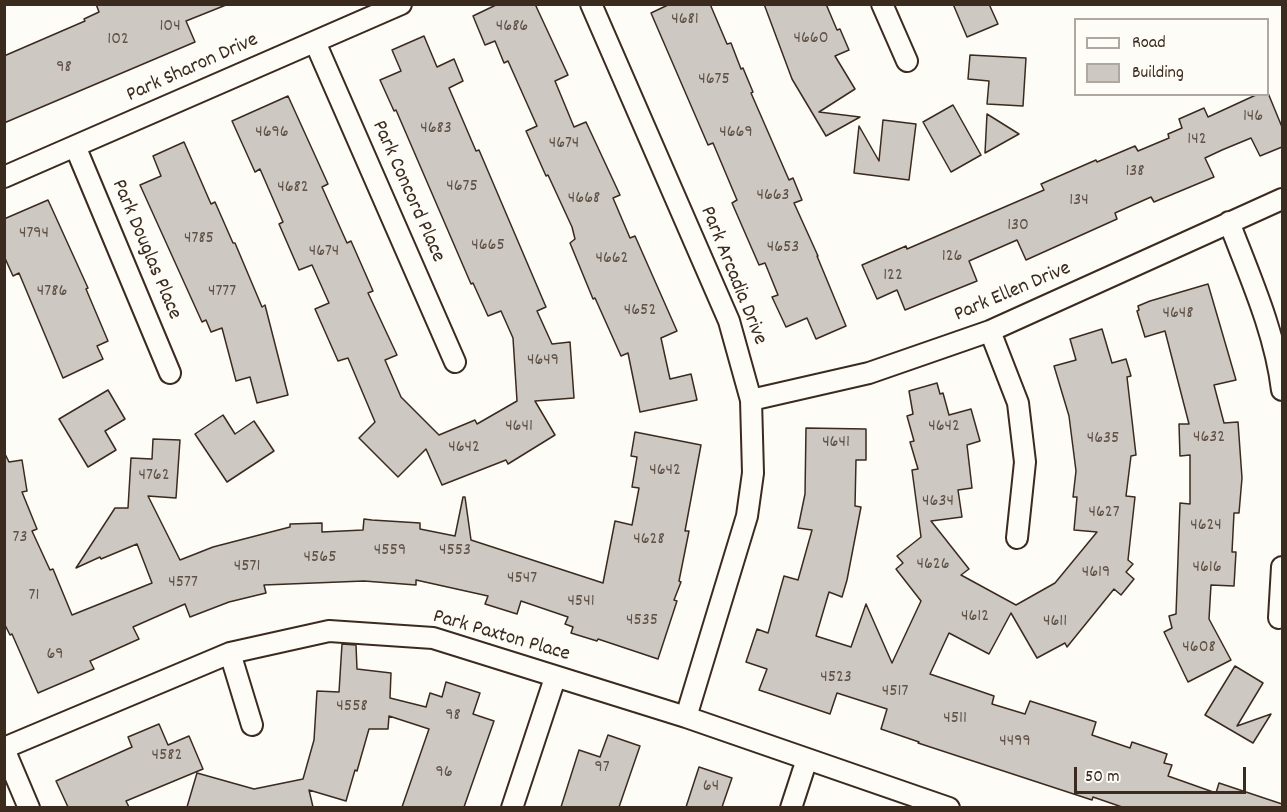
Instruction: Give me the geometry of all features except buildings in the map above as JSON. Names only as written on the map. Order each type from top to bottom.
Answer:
[{"type":"street","name":"Park Sharon Drive","points":[[4,177],[401,4]]},
{"type":"street","name":"Park Arcadia Drive","points":[[591,4],[729,321],[751,400],[753,473],[747,516],[686,717]]},
{"type":"street","points":[[882,4],[907,61]]},
{"type":"street","name":"Park Concord Place","points":[[315,42],[454,362]]},
{"type":"street","name":"Park Douglas Place","points":[[75,146],[170,373]]},
{"type":"street","name":"Park Ellen Drive","points":[[751,400],[869,373],[990,331],[1282,199]]},
{"type":"street","points":[[1229,222],[1266,320],[1280,372],[1282,390]]},
{"type":"street","points":[[990,331],[1018,403],[1025,462],[1017,538]]},
{"type":"street","points":[[1279,618],[1282,567]]},
{"type":"street","name":"Park Paxton Place","points":[[4,749],[230,653],[329,631],[433,638],[555,678],[686,717],[949,807]]},
{"type":"street","points":[[230,653],[252,725]]},
{"type":"street","points":[[512,807],[555,678]]},
{"type":"street","points":[[4,749],[29,807]]},
{"type":"street","points":[[791,807],[807,759]]}]
